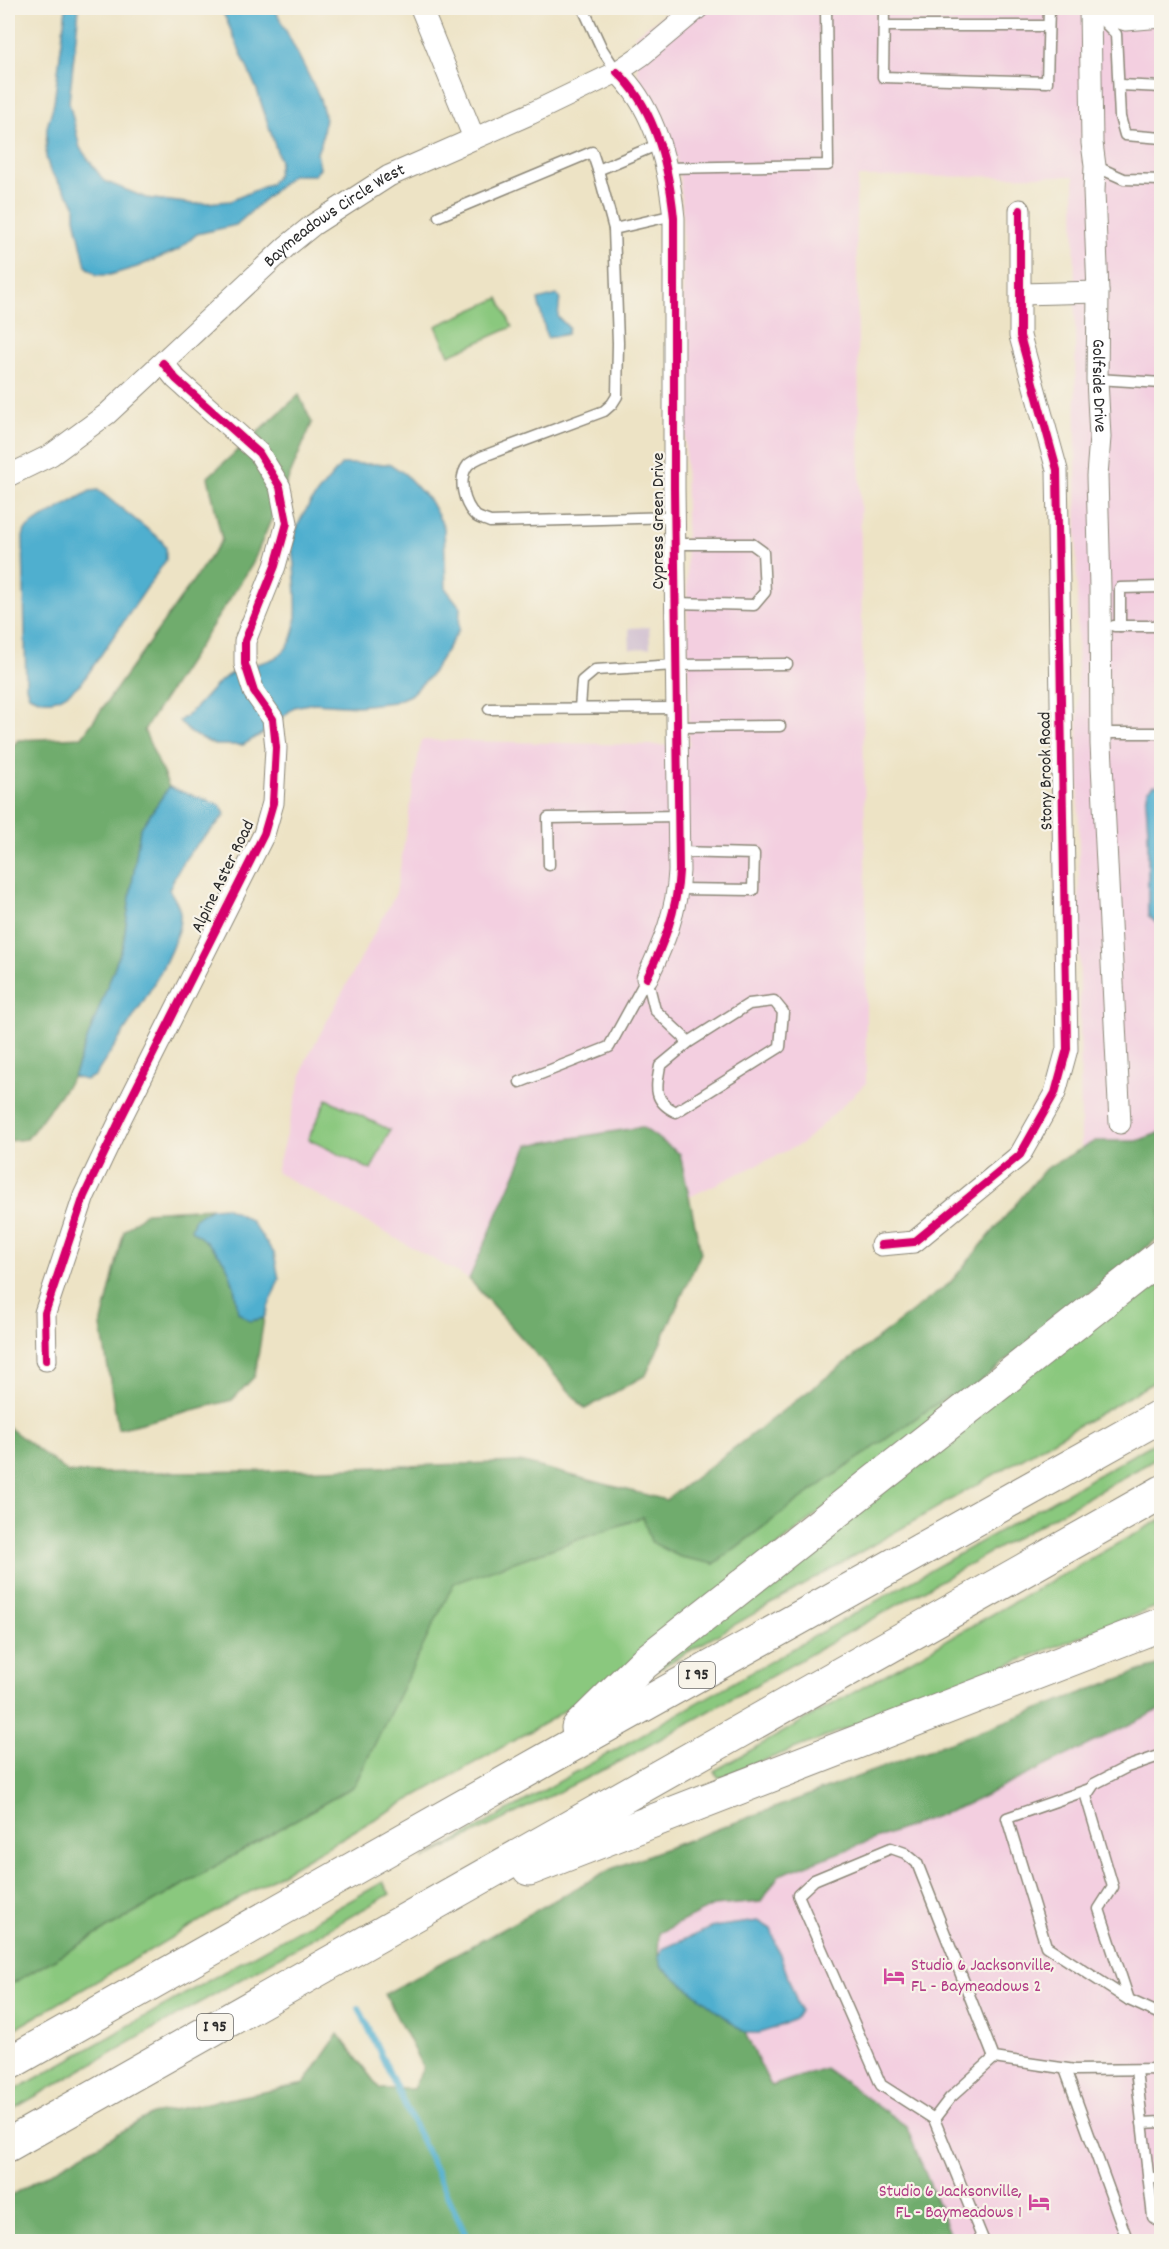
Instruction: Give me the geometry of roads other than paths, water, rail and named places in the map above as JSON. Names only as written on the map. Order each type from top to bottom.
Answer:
[{"type":"highway","points":[[547,1759],[644,1663],[1161,1254]]},
{"type":"highway","name":"I 95","points":[[8,2064],[1161,1415]]},
{"type":"highway","name":"I 95","points":[[8,2145],[1161,1492]]},
{"type":"highway","points":[[423,1910],[1161,1624]]},
{"type":"street","points":[[421,8],[474,138]]},
{"type":"street","name":"Baymeadows Circle West","points":[[8,476],[51,455],[87,430],[121,402],[287,246],[313,225],[389,176],[530,114],[617,72],[642,55],[698,8]]},
{"type":"street","points":[[1090,8],[1126,20],[1161,17]]},
{"type":"street","name":"Golfside Drive","points":[[1090,8],[1092,143],[1095,166],[1098,292],[1097,379],[1100,437],[1097,476],[1110,587],[1110,625],[1101,733],[1120,1123]]},
{"type":"street","name":"Cypress Green Drive","points":[[617,72],[628,83],[648,115],[672,188],[674,215],[674,544],[678,889],[665,940],[647,978]]},
{"type":"street","name":"Stony Brook Road","points":[[880,1245],[914,1242],[1020,1155],[1055,1093],[1067,1049],[1057,470],[1020,336],[1020,210]]},
{"type":"street","points":[[1021,294],[1098,292]]},
{"type":"street","name":"Alpine Aster Road","points":[[46,1360],[45,1313],[84,1196],[264,834],[273,803],[276,748],[273,719],[254,692],[245,664],[245,641],[275,566],[287,523],[280,488],[259,453],[176,379],[163,363]]},
{"type":"lane","points":[[583,8],[602,49],[617,72]]},
{"type":"lane","points":[[666,168],[828,165],[826,8]]},
{"type":"lane","points":[[884,8],[883,77],[1047,82],[1049,8]]},
{"type":"lane","points":[[1090,8],[1116,34],[1120,117],[1125,135],[1161,138]]},
{"type":"lane","points":[[884,26],[1048,26]]},
{"type":"lane","points":[[1120,85],[1161,87]]},
{"type":"lane","points":[[598,170],[659,144]]},
{"type":"lane","points":[[439,216],[592,152],[614,230],[618,343],[617,396],[604,411],[550,429],[469,464],[464,473],[465,500],[476,516],[490,522],[674,517]]},
{"type":"lane","points":[[1095,166],[1124,179],[1161,180]]},
{"type":"lane","points":[[614,230],[674,215]]},
{"type":"lane","points":[[1097,379],[1161,383]]},
{"type":"lane","points":[[674,544],[752,544],[763,552],[765,592],[754,605],[675,603]]},
{"type":"lane","points":[[1110,587],[1161,587]]},
{"type":"lane","points":[[1110,625],[1161,626]]},
{"type":"lane","points":[[580,708],[582,681],[595,670],[675,665],[786,664]]},
{"type":"lane","points":[[489,709],[580,708],[780,726]]},
{"type":"lane","points":[[1101,733],[1161,733]]},
{"type":"lane","points":[[549,865],[548,818],[678,816]]},
{"type":"lane","points":[[678,852],[754,854],[753,890],[678,889]]},
{"type":"lane","points":[[647,978],[655,1010],[689,1042]]},
{"type":"lane","points":[[520,1082],[609,1047],[647,978]]},
{"type":"lane","points":[[774,1001],[783,1012],[780,1047],[676,1112],[664,1106],[656,1090],[660,1066],[689,1042],[749,1004],[774,1001]]},
{"type":"lane","points":[[1129,2000],[1099,1909],[1113,1887],[1086,1796],[1094,1784],[1127,1767],[1161,1755]]},
{"type":"lane","points":[[1090,1789],[1007,1818],[1046,1946],[1129,2000],[1161,2015]]},
{"type":"lane","points":[[984,2241],[934,2119],[881,2085],[798,1895],[814,1880],[891,1848],[905,1853],[917,1863],[994,2058]]},
{"type":"lane","points":[[994,2058],[1065,2069],[1161,2069]]},
{"type":"lane","points":[[934,2119],[950,2098],[994,2058]]},
{"type":"lane","points":[[1065,2069],[1128,2241]]},
{"type":"lane","points":[[1136,2070],[1153,2217],[1161,2223]]},
{"type":"lane","points":[[1142,2123],[1161,2122]]},
{"type":"lane","points":[[1148,2178],[1161,2178]]},
{"type":"water","points":[[66,8],[79,8],[69,102],[80,148],[104,181],[146,198],[194,204],[230,201],[270,184],[277,176],[280,161],[257,90],[222,10],[219,8],[278,8],[277,13],[319,96],[325,117],[322,140],[317,153],[320,168],[315,175],[292,175],[236,225],[197,234],[178,250],[137,267],[110,275],[97,275],[86,266],[75,218],[75,204],[50,171],[46,157],[47,127],[54,103]]},
{"type":"water","points":[[557,295],[560,297],[558,317],[569,328],[567,334],[547,338],[538,300]]},
{"type":"water","points":[[342,464],[390,464],[405,474],[430,501],[444,527],[446,589],[460,607],[459,630],[430,676],[410,695],[394,702],[358,706],[314,703],[294,707],[270,729],[243,745],[215,745],[190,733],[179,721],[187,716],[218,683],[241,668],[265,662],[279,655],[291,641],[296,614],[292,550],[296,530],[306,509]]},
{"type":"water","points":[[98,490],[161,540],[166,548],[166,560],[83,681],[65,696],[52,700],[37,698],[29,695],[26,687],[23,537],[25,530],[90,491]]},
{"type":"water","points":[[1162,784],[1161,925],[1148,915],[1146,802],[1148,790],[1154,785]]},
{"type":"water","points":[[169,787],[220,805],[225,814],[190,853],[169,889],[178,904],[180,914],[178,930],[160,972],[95,1076],[85,1080],[73,1077],[123,945],[140,829]]},
{"type":"water","points":[[225,1207],[250,1220],[274,1253],[279,1279],[264,1318],[250,1321],[238,1312],[233,1284],[226,1264],[213,1248],[191,1230],[195,1218],[212,1208]]},
{"type":"water","points":[[758,1921],[771,1929],[800,2011],[795,2019],[775,2028],[759,2033],[745,2033],[662,1967],[658,1956],[662,1949],[713,1927]]},
{"type":"waterway","points":[[359,2008],[469,2242]]},
{"type":"place","name":"Studio 6 Jacksonville, FL - Baymeadows 2","points":[[894,1976]]},
{"type":"place","name":"Studio 6 Jacksonville, FL - Baymeadows 1","points":[[1039,2202]]}]
